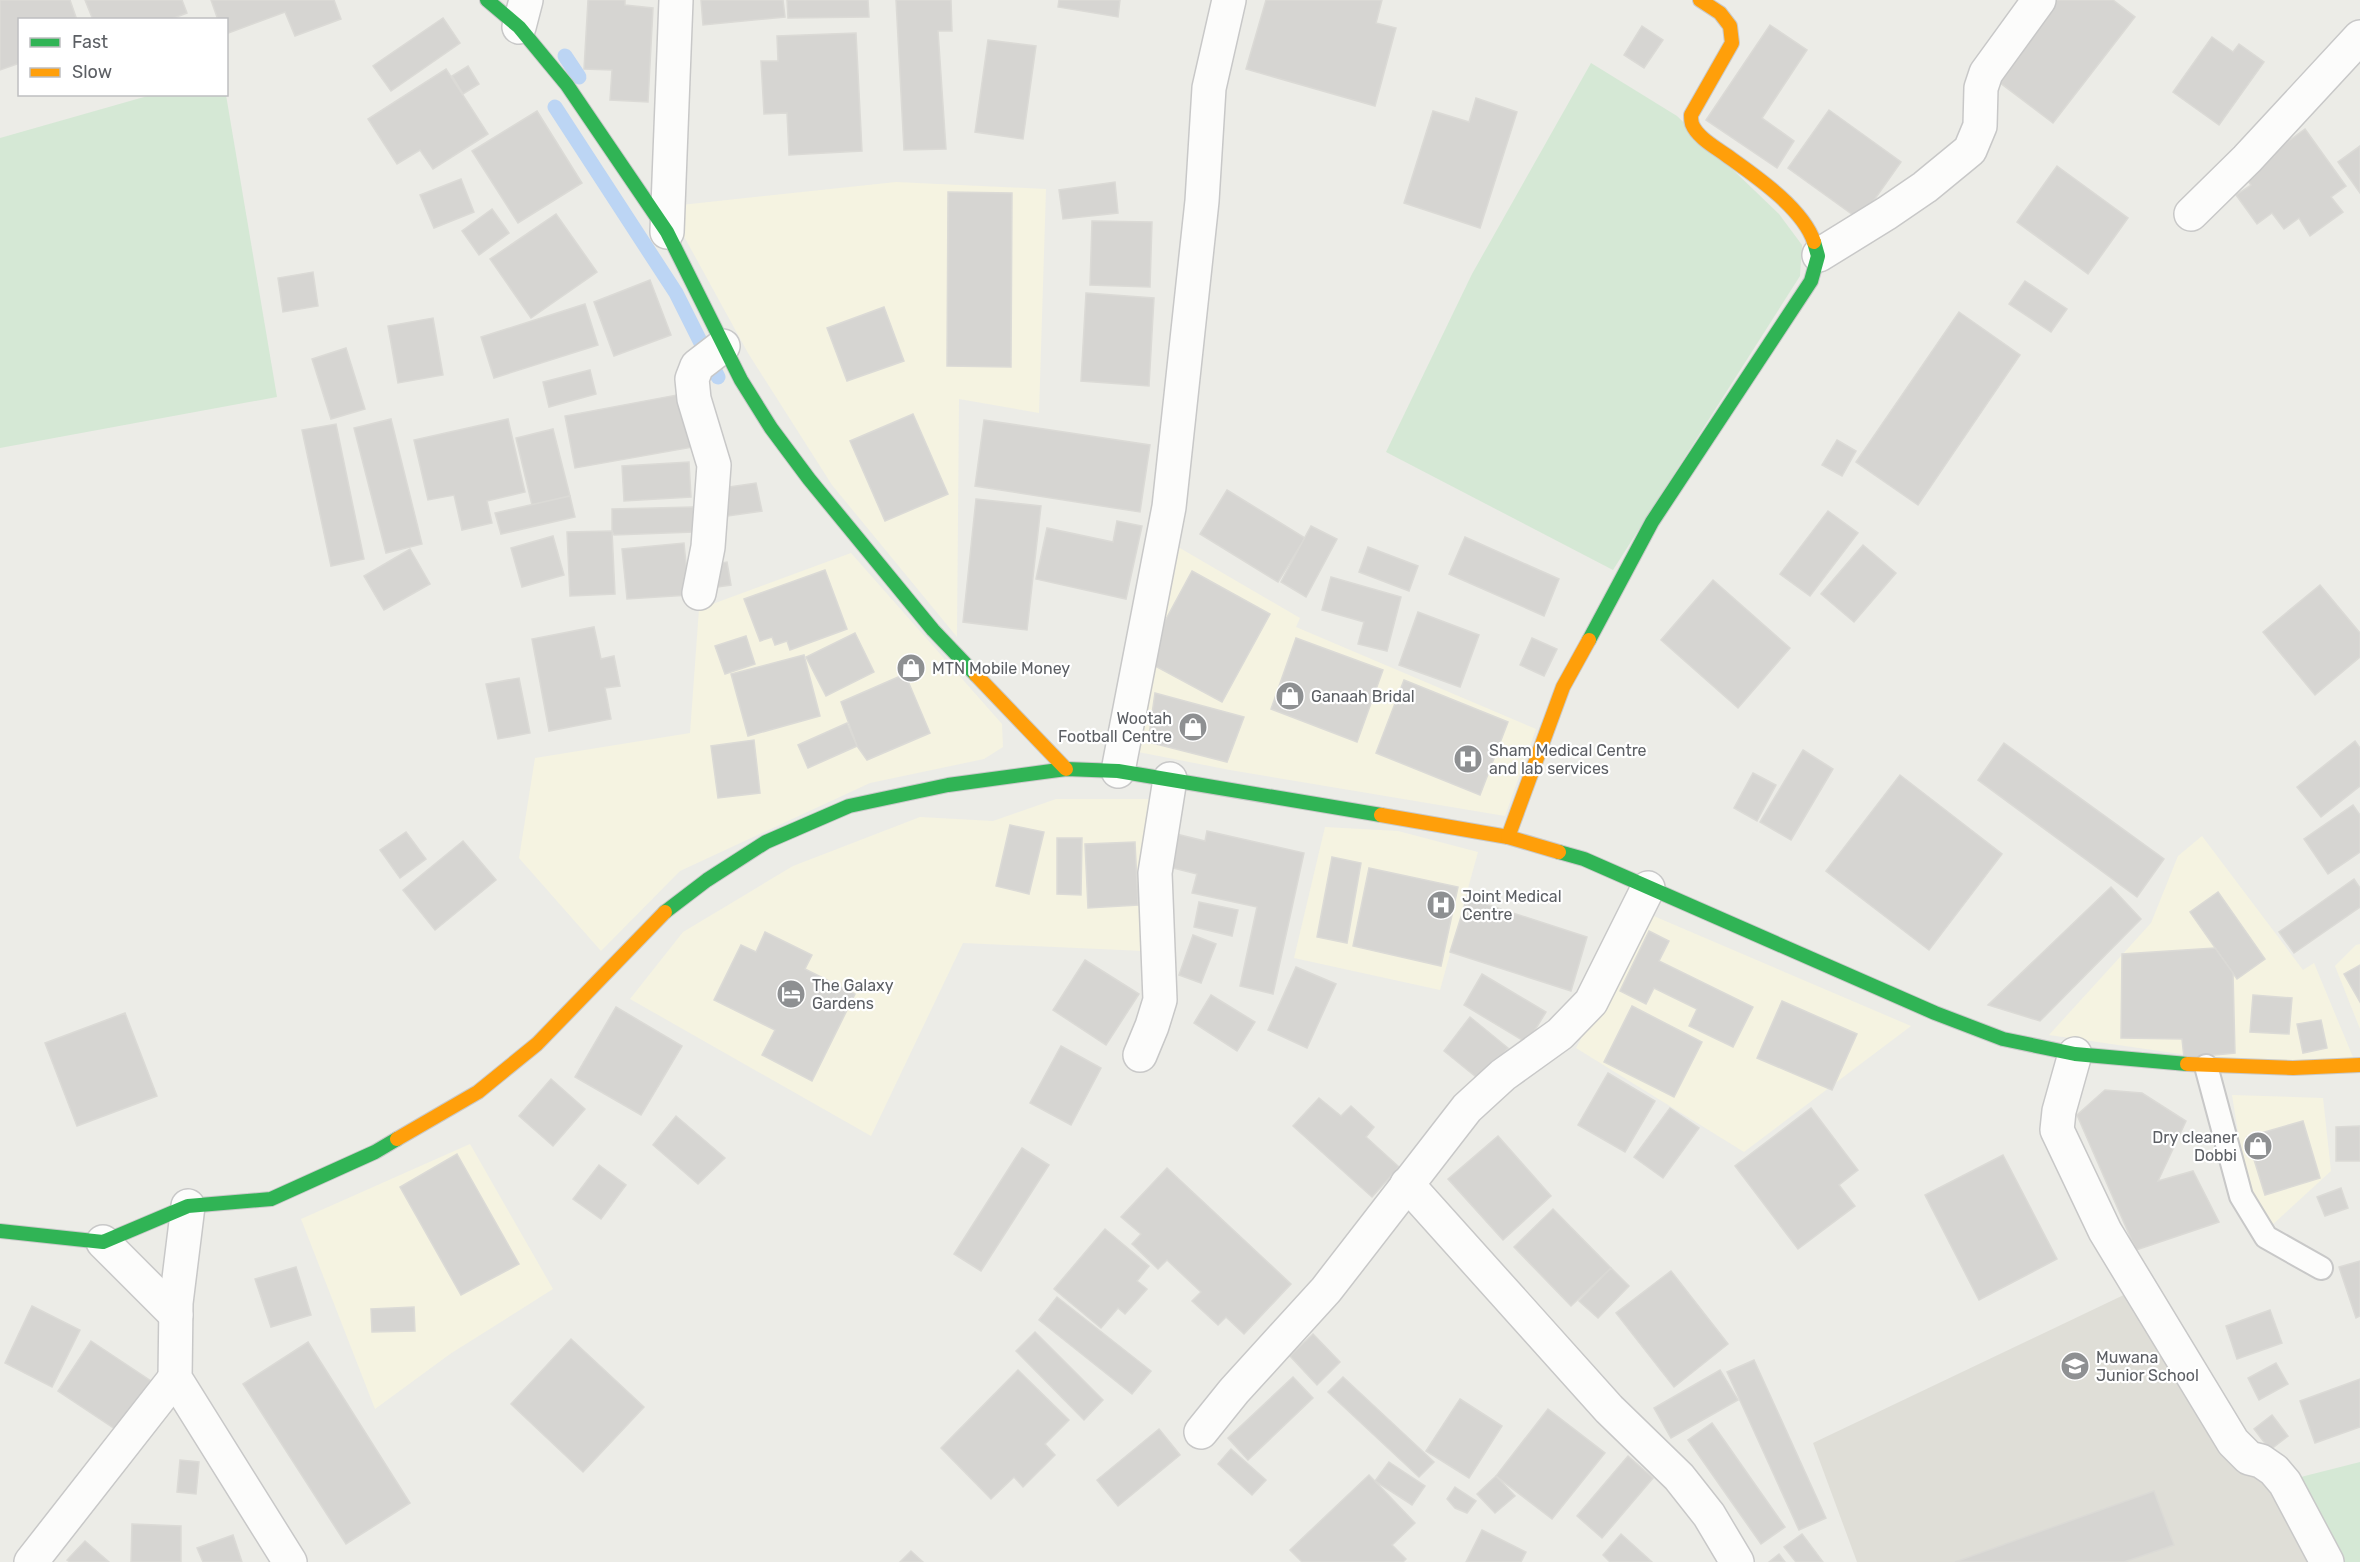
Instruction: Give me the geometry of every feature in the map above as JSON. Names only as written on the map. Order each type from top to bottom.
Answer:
[{"type":"street","points":[[487,0],[522,13],[567,85],[667,232],[723,346],[771,428],[809,479],[933,630],[1066,769]]},
{"type":"street","points":[[667,232],[676,0]]},
{"type":"street","points":[[1118,771],[1169,507],[1202,201],[1209,88],[1229,0]]},
{"type":"street","points":[[1508,837],[1563,687],[1652,522],[1811,280],[1819,255],[1811,233],[1794,210],[1704,139],[1692,125],[1691,115],[1732,43],[1730,26],[1720,13],[1700,0]]},
{"type":"street","points":[[1819,255],[1897,207],[1970,150],[1980,126],[1981,88],[1986,73],[2039,0]]},
{"type":"street","points":[[2191,214],[2247,159],[2360,37]]},
{"type":"street","points":[[699,593],[708,547],[714,465],[694,399],[692,379],[697,366],[723,346]]},
{"type":"street","points":[[0,1231],[103,1242],[188,1206],[271,1199],[375,1152],[478,1092],[537,1044],[656,919],[707,880],[766,842],[849,806],[948,785],[1066,769],[1118,771],[1170,778],[1508,837],[1584,859],[1935,1013],[2003,1039],[2075,1054],[2206,1066],[2294,1068],[2360,1065]]},
{"type":"street","points":[[1140,1054],[1160,1000],[1155,873],[1170,778]]},
{"type":"street","points":[[1201,1432],[1234,1391],[1319,1298],[1467,1108],[1503,1075],[1560,1035],[1591,1002],[1648,888]]},
{"type":"street","points":[[2075,1054],[2059,1111],[2057,1130],[2105,1231],[2233,1442],[2249,1458],[2261,1461],[2274,1470],[2285,1483],[2327,1562]]},
{"type":"street","points":[[1407,1184],[1609,1409],[1679,1477],[1709,1515],[1737,1562]]},
{"type":"street","points":[[188,1206],[176,1315],[176,1378],[290,1562]]},
{"type":"street","points":[[103,1242],[176,1315]]},
{"type":"street","points":[[31,1562],[176,1378]]},
{"type":"lane","points":[[2206,1066],[2241,1196],[2266,1237],[2321,1268]]},
{"type":"shaded area","points":[[896,182],[1046,189],[1039,413],[959,399],[957,637],[832,485],[748,353],[675,220],[681,205]]},
{"type":"shaded area","points":[[1173,544],[1300,618],[1296,627],[1536,729],[1505,816],[1230,770],[1133,751]]},
{"type":"shaded area","points":[[851,553],[1002,724],[1003,747],[984,759],[870,783],[680,871],[601,951],[519,858],[535,758],[690,733],[699,609]]},
{"type":"shaded area","points":[[1056,799],[1150,799],[1144,951],[963,943],[871,1136],[630,999],[683,932],[793,866],[920,817],[993,821]]},
{"type":"shaded area","points":[[1325,827],[1398,831],[1478,852],[1440,990],[1294,958]]},
{"type":"shaded area","points":[[2202,836],[2303,970],[2314,963],[2355,1062],[2277,1068],[2049,1035],[2151,923],[2178,856]]},
{"type":"shaded area","points":[[1649,914],[1911,1026],[1744,1152],[1576,1048]]},
{"type":"shaded area","points":[[2360,944],[2360,1029],[2335,966],[2356,945]]},
{"type":"shaded area","points":[[2232,1095],[2323,1098],[2331,1171],[2271,1226],[2247,1189]]},
{"type":"shaded area","points":[[470,1144],[553,1289],[450,1354],[375,1409],[301,1219]]},
{"type":"shaded area","name":"Muwana Junior School","points":[[2130,1292],[2235,1464],[2270,1486],[2317,1562],[1857,1562],[1813,1443]]},
{"type":"green space","points":[[1591,63],[1677,116],[1779,214],[1802,245],[1800,276],[1613,570],[1386,452],[1472,274]]},
{"type":"green space","points":[[147,96],[226,96],[277,397],[0,448],[0,138]]},
{"type":"green space","points":[[2360,1462],[2360,1562],[2336,1562],[2293,1479]]},
{"type":"building","points":[[0,0],[70,0],[76,18],[18,18],[18,64],[0,70]]},
{"type":"building","points":[[85,0],[182,0],[187,13],[174,18],[92,18]]},
{"type":"building","points":[[211,0],[334,0],[341,19],[295,36],[285,12],[228,33],[228,18],[217,18]]},
{"type":"building","points":[[588,0],[625,0],[625,5],[653,8],[648,102],[610,100],[612,70],[584,69]]},
{"type":"building","points":[[701,0],[783,0],[785,17],[703,25]]},
{"type":"building","points":[[787,0],[868,0],[869,17],[788,18]]},
{"type":"building","points":[[896,0],[951,0],[952,31],[938,31],[946,149],[904,150]]},
{"type":"building","points":[[1059,0],[1120,0],[1118,17],[1058,7]]},
{"type":"building","points":[[1266,0],[1382,0],[1376,23],[1396,28],[1375,106],[1246,69]]},
{"type":"building","points":[[2056,0],[2113,0],[2135,17],[2053,123],[1995,79]]},
{"type":"building","points":[[443,18],[460,43],[391,91],[373,66]]},
{"type":"building","points":[[1770,25],[1807,50],[1762,118],[1794,141],[1777,168],[1706,120]]},
{"type":"building","points":[[1642,26],[1663,40],[1644,68],[1624,55]]},
{"type":"building","points":[[856,33],[862,151],[789,155],[787,113],[764,114],[761,61],[778,61],[777,36]]},
{"type":"building","points":[[2212,37],[2233,52],[2239,44],[2264,62],[2219,125],[2173,92]]},
{"type":"building","points":[[988,40],[1036,46],[1023,139],[975,132]]},
{"type":"building","points":[[468,66],[479,84],[463,94],[452,76]]},
{"type":"building","points":[[446,69],[488,134],[433,169],[420,150],[397,164],[368,119]]},
{"type":"building","points":[[1476,98],[1517,112],[1480,228],[1404,203],[1433,111],[1469,122]]},
{"type":"building","points":[[1829,110],[1901,162],[1860,220],[1788,168]]},
{"type":"building","points":[[537,111],[582,183],[518,223],[472,151]]},
{"type":"building","points":[[2305,129],[2346,186],[2331,197],[2343,212],[2310,236],[2299,218],[2284,229],[2272,213],[2257,224],[2236,195],[2251,185],[2245,177],[2274,156],[2272,153]]},
{"type":"building","points":[[2360,146],[2360,193],[2338,162]]},
{"type":"building","points":[[2057,166],[2128,218],[2088,274],[2017,222]]},
{"type":"building","points":[[461,179],[474,212],[434,228],[420,195]]},
{"type":"building","points":[[1115,182],[1118,213],[1063,219],[1059,190]]},
{"type":"building","points":[[948,192],[1012,193],[1011,367],[947,366]]},
{"type":"building","points":[[492,209],[509,233],[479,255],[462,231]]},
{"type":"building","points":[[556,214],[597,272],[531,318],[490,259]]},
{"type":"building","points":[[1092,221],[1152,222],[1150,287],[1090,285]]},
{"type":"building","points":[[313,272],[318,306],[283,312],[278,278]]},
{"type":"building","points":[[650,280],[671,335],[614,356],[594,302]]},
{"type":"building","points":[[2025,281],[2067,309],[2051,332],[2009,304]]},
{"type":"building","points":[[1086,293],[1154,298],[1149,386],[1081,381]]},
{"type":"building","points":[[585,304],[598,345],[494,378],[481,337]]},
{"type":"building","points":[[884,307],[904,361],[847,381],[827,328]]},
{"type":"building","points":[[1959,312],[2020,355],[1918,505],[1856,462]]},
{"type":"building","points":[[433,318],[443,375],[398,383],[388,326]]},
{"type":"building","points":[[346,348],[365,409],[331,419],[312,359]]},
{"type":"building","points":[[590,370],[596,394],[549,407],[543,382]]},
{"type":"building","points":[[682,394],[693,447],[575,468],[565,416]]},
{"type":"building","points":[[913,414],[948,494],[885,521],[850,441]]},
{"type":"building","points":[[391,419],[422,544],[386,553],[354,428]]},
{"type":"building","points":[[508,419],[525,492],[487,501],[492,523],[462,530],[454,495],[428,500],[414,440]]},
{"type":"building","points":[[984,420],[1150,445],[1140,512],[975,486]]},
{"type":"building","points":[[336,424],[364,559],[331,566],[302,430]]},
{"type":"building","points":[[553,429],[570,496],[532,505],[516,438]]},
{"type":"building","points":[[1837,440],[1856,451],[1842,476],[1822,465]]},
{"type":"building","points":[[689,462],[691,497],[624,501],[622,466]]},
{"type":"building","points":[[756,483],[762,511],[721,517],[716,489]]},
{"type":"building","points":[[1227,490],[1305,538],[1278,582],[1200,534]]},
{"type":"building","points":[[570,496],[575,517],[501,534],[495,513]]},
{"type":"building","points":[[976,499],[1041,506],[1027,630],[963,622]]},
{"type":"building","points":[[693,507],[694,532],[614,535],[612,531],[612,509]]},
{"type":"building","points":[[1828,511],[1858,533],[1810,596],[1780,574]]},
{"type":"building","points":[[1117,521],[1142,526],[1126,599],[1036,579],[1047,528],[1113,542]]},
{"type":"building","points":[[1311,526],[1337,539],[1306,597],[1281,582]]},
{"type":"building","points":[[612,531],[615,594],[570,596],[567,532]]},
{"type":"building","points":[[553,536],[564,575],[522,587],[511,548]]},
{"type":"building","points":[[1465,537],[1559,579],[1544,616],[1449,574]]},
{"type":"building","points":[[684,543],[689,595],[627,599],[622,549]]},
{"type":"building","points":[[1863,545],[1896,573],[1854,622],[1821,594]]},
{"type":"building","points":[[1368,547],[1418,566],[1409,591],[1359,572]]},
{"type":"building","points":[[410,549],[430,584],[384,610],[364,576]]},
{"type":"building","points":[[727,562],[731,585],[711,588],[708,565]]},
{"type":"building","points":[[825,570],[847,629],[790,650],[787,641],[775,645],[772,637],[760,641],[744,599]]},
{"type":"building","points":[[1192,571],[1270,614],[1222,702],[1144,660]]},
{"type":"building","points":[[1331,577],[1401,597],[1387,651],[1358,644],[1364,622],[1322,610]]},
{"type":"building","points":[[1713,580],[1790,648],[1738,708],[1661,640]]},
{"type":"building","points":[[2320,585],[2360,633],[2360,657],[2315,695],[2263,632]]},
{"type":"building","points":[[1418,612],[1479,635],[1460,687],[1399,665]]},
{"type":"building","points":[[594,627],[601,659],[614,656],[620,686],[605,688],[611,719],[549,731],[532,639]]},
{"type":"building","points":[[855,633],[874,672],[826,696],[806,657]]},
{"type":"building","points":[[746,636],[755,664],[725,674],[715,646]]},
{"type":"building","points":[[1296,638],[1383,670],[1357,742],[1271,709]]},
{"type":"building","points":[[1532,638],[1557,649],[1544,676],[1520,665]]},
{"type":"building","points":[[804,655],[820,716],[748,736],[731,674]]},
{"type":"building","points":[[905,674],[930,733],[867,760],[857,746],[841,702]]},
{"type":"building","points":[[519,678],[530,733],[498,739],[486,684]]},
{"type":"building","points":[[1404,680],[1508,722],[1480,795],[1376,753]]},
{"type":"building","points":[[1155,693],[1244,717],[1227,762],[1148,742]]},
{"type":"building","points":[[847,723],[857,746],[808,768],[798,745]]},
{"type":"building","points":[[754,740],[760,793],[718,798],[711,746]]},
{"type":"building","points":[[2355,741],[2360,748],[2360,786],[2321,817],[2297,787]]},
{"type":"building","points":[[2004,743],[2164,859],[2137,897],[1978,780]]},
{"type":"building","points":[[1803,750],[1833,769],[1791,840],[1760,822]]},
{"type":"building","points":[[1753,773],[1776,785],[1757,821],[1734,808]]},
{"type":"building","points":[[1900,775],[2002,854],[1929,950],[1826,871]]},
{"type":"building","points":[[2353,805],[2360,815],[2360,852],[2328,874],[2304,839]]},
{"type":"building","points":[[1010,825],[1044,832],[1029,894],[996,886]]},
{"type":"building","points":[[1207,831],[1304,853],[1273,994],[1240,986],[1257,907],[1192,893],[1197,874],[1165,866],[1172,833],[1205,841]]},
{"type":"building","points":[[406,832],[426,859],[400,878],[380,850]]},
{"type":"building","points":[[1057,838],[1082,838],[1081,895],[1057,894]]},
{"type":"building","points":[[463,841],[496,880],[435,930],[403,890]]},
{"type":"building","points":[[1135,842],[1138,905],[1088,908],[1085,844]]},
{"type":"building","points":[[1332,857],[1361,863],[1347,943],[1317,937]]},
{"type":"building","points":[[1369,868],[1458,887],[1441,966],[1353,946]]},
{"type":"building","points":[[2354,879],[2360,888],[2360,907],[2294,953],[2279,932]]},
{"type":"building","points":[[2111,887],[2141,919],[2040,1021],[1988,1005]]},
{"type":"building","points":[[2218,892],[2265,959],[2237,979],[2190,912]]},
{"type":"building","points":[[1467,898],[1587,937],[1571,991],[1450,952]]},
{"type":"building","points":[[1199,902],[1238,910],[1232,936],[1194,927]]},
{"type":"building","points":[[1649,931],[1669,941],[1659,961],[1753,1007],[1733,1047],[1689,1026],[1697,1009],[1654,988],[1646,1004],[1620,991]]},
{"type":"building","points":[[765,932],[812,955],[805,969],[855,994],[812,1081],[762,1055],[775,1030],[714,1000],[741,945],[756,952]]},
{"type":"building","points":[[1193,935],[1216,944],[1201,983],[1179,975]]},
{"type":"building","points":[[2215,948],[2233,973],[2235,1053],[2184,1058],[2182,1039],[2121,1038],[2122,954]]},
{"type":"building","points":[[1085,960],[1139,994],[1106,1045],[1053,1010]]},
{"type":"building","points":[[2360,965],[2360,1002],[2344,974]]},
{"type":"building","points":[[1296,967],[1336,984],[1307,1048],[1268,1030]]},
{"type":"building","points":[[1482,974],[1546,1012],[1527,1043],[1464,1005]]},
{"type":"building","points":[[1211,995],[1255,1022],[1237,1051],[1194,1023]]},
{"type":"building","points":[[2253,995],[2292,998],[2289,1034],[2250,1032]]},
{"type":"building","points":[[1782,1001],[1857,1034],[1832,1090],[1757,1058]]},
{"type":"building","points":[[1632,1006],[1702,1042],[1674,1097],[1604,1062]]},
{"type":"building","points":[[616,1007],[682,1046],[641,1115],[575,1077]]},
{"type":"building","points":[[125,1013],[157,1096],[77,1126],[45,1043]]},
{"type":"building","points":[[1470,1017],[1508,1048],[1481,1081],[1444,1051]]},
{"type":"building","points":[[2321,1020],[2327,1048],[2303,1053],[2297,1024]]},
{"type":"building","points":[[1061,1046],[1101,1068],[1071,1125],[1030,1103]]},
{"type":"building","points":[[1608,1073],[1655,1101],[1625,1152],[1578,1125]]},
{"type":"building","points":[[551,1079],[585,1109],[553,1146],[519,1116]]},
{"type":"building","points":[[2105,1090],[2142,1093],[2186,1121],[2158,1181],[2193,1171],[2219,1222],[2136,1250],[2077,1115]]},
{"type":"building","points":[[1319,1098],[1341,1116],[1351,1106],[1374,1127],[1366,1137],[1399,1167],[1372,1197],[1293,1126]]},
{"type":"building","points":[[1670,1108],[1699,1128],[1663,1178],[1634,1157]]},
{"type":"building","points":[[1811,1108],[1858,1170],[1839,1185],[1855,1206],[1798,1249],[1735,1166]]},
{"type":"building","points":[[676,1116],[725,1158],[698,1184],[653,1145]]},
{"type":"building","points":[[2303,1121],[2320,1178],[2265,1195],[2247,1137]]},
{"type":"building","points":[[2360,1126],[2360,1161],[2336,1161],[2336,1127]]},
{"type":"building","points":[[1498,1136],[1551,1196],[1503,1240],[1448,1179]]},
{"type":"building","points":[[1022,1148],[1049,1165],[981,1271],[954,1254]]},
{"type":"building","points":[[457,1154],[519,1264],[461,1295],[400,1187]]},
{"type":"building","points":[[2003,1155],[2057,1259],[1979,1300],[1925,1195]]},
{"type":"building","points":[[599,1165],[626,1185],[601,1219],[573,1199]]},
{"type":"building","points":[[1167,1168],[1291,1284],[1244,1334],[1226,1317],[1218,1325],[1192,1301],[1201,1292],[1167,1260],[1158,1269],[1132,1244],[1141,1234],[1121,1217]]},
{"type":"building","points":[[2341,1188],[2348,1208],[2325,1216],[2317,1197]]},
{"type":"building","points":[[1553,1209],[1611,1268],[1571,1306],[1514,1247]]},
{"type":"building","points":[[1105,1229],[1149,1266],[1137,1281],[1147,1289],[1125,1314],[1118,1308],[1101,1328],[1054,1289]]},
{"type":"building","points":[[2360,1261],[2360,1316],[2356,1318],[2339,1267]]},
{"type":"building","points":[[296,1267],[311,1315],[271,1327],[255,1279]]},
{"type":"building","points":[[1611,1268],[1629,1286],[1598,1318],[1579,1301]]},
{"type":"building","points":[[1671,1271],[1728,1344],[1674,1387],[1616,1313]]},
{"type":"building","points":[[1057,1297],[1151,1371],[1132,1394],[1039,1320]]},
{"type":"building","points":[[32,1306],[80,1330],[52,1387],[5,1363]]},
{"type":"building","points":[[414,1307],[415,1331],[372,1332],[371,1309]]},
{"type":"building","points":[[2270,1310],[2282,1343],[2237,1359],[2226,1326]]},
{"type":"building","points":[[1035,1332],[1103,1400],[1084,1420],[1016,1351]]},
{"type":"building","points":[[1313,1334],[1340,1362],[1317,1385],[1290,1356]]},
{"type":"building","points":[[571,1339],[644,1407],[583,1472],[511,1404]]},
{"type":"building","points":[[91,1341],[157,1385],[124,1435],[58,1391]]},
{"type":"building","points":[[308,1342],[410,1503],[346,1544],[243,1384]]},
{"type":"building","points":[[1754,1360],[1826,1518],[1799,1530],[1727,1372]]},
{"type":"building","points":[[2276,1363],[2288,1384],[2259,1400],[2248,1378]]},
{"type":"building","points":[[1018,1370],[1069,1420],[1045,1444],[1055,1455],[1023,1487],[1014,1477],[991,1499],[941,1448]]},
{"type":"building","points":[[1720,1370],[1738,1400],[1671,1438],[1654,1408]]},
{"type":"building","points":[[1293,1377],[1313,1398],[1248,1460],[1228,1438]]},
{"type":"building","points":[[1343,1377],[1434,1462],[1419,1477],[1328,1392]]},
{"type":"building","points":[[2360,1379],[2360,1427],[2315,1443],[2300,1401]]},
{"type":"building","points":[[1460,1399],[1502,1426],[1469,1478],[1426,1451]]},
{"type":"building","points":[[1548,1409],[1605,1453],[1552,1519],[1496,1476]]},
{"type":"building","points":[[2272,1415],[2288,1436],[2270,1450],[2254,1429]]},
{"type":"building","points":[[1712,1423],[1785,1527],[1761,1544],[1688,1440]]},
{"type":"building","points":[[1159,1429],[1180,1455],[1118,1506],[1097,1480]]},
{"type":"building","points":[[1231,1449],[1266,1480],[1252,1495],[1218,1464]]},
{"type":"building","points":[[1628,1456],[1653,1478],[1602,1538],[1577,1516]]},
{"type":"building","points":[[180,1460],[199,1462],[196,1494],[177,1492]]},
{"type":"building","points":[[1389,1462],[1425,1486],[1412,1505],[1375,1481]]},
{"type":"building","points":[[1369,1475],[1415,1523],[1392,1545],[1406,1559],[1403,1562],[1302,1562],[1290,1550]]},
{"type":"building","points":[[1496,1476],[1515,1496],[1495,1513],[1477,1494]]},
{"type":"building","points":[[1455,1487],[1476,1501],[1467,1513],[1455,1508],[1447,1499]]},
{"type":"building","points":[[2154,1491],[2174,1545],[2124,1562],[1955,1562]]},
{"type":"building","points":[[132,1524],[181,1526],[181,1562],[131,1562]]},
{"type":"building","points":[[1482,1530],[1526,1552],[1521,1562],[1466,1562]]},
{"type":"building","points":[[1621,1534],[1652,1562],[1610,1562],[1603,1555]]},
{"type":"building","points":[[1802,1534],[1823,1562],[1796,1562],[1784,1547]]},
{"type":"building","points":[[233,1535],[242,1562],[203,1562],[197,1548]]},
{"type":"building","points":[[85,1541],[109,1562],[70,1562],[67,1560]]},
{"type":"building","points":[[911,1551],[923,1562],[900,1562]]},
{"type":"building","points":[[1779,1554],[1785,1562],[1769,1562]]},
{"type":"waterway","points":[[565,56],[579,77]]},
{"type":"waterway","points":[[555,107],[676,293],[718,377]]},
{"type":"traffic: fast","points":[[487,0],[519,27],[567,85],[667,232],[741,380],[771,428],[809,479],[933,630],[976,675]]},
{"type":"traffic: fast","points":[[1589,640],[1652,522],[1811,281],[1818,256],[1814,242]]},
{"type":"traffic: fast","points":[[665,912],[707,880],[766,842],[849,806],[948,785],[1066,769],[1118,771],[1381,815]]},
{"type":"traffic: fast","points":[[1559,852],[1584,859],[1935,1013],[2003,1039],[2075,1054],[2187,1064]]},
{"type":"traffic: fast","points":[[0,1231],[103,1242],[188,1206],[271,1199],[375,1152],[397,1139]]},
{"type":"traffic: slow","points":[[1700,0],[1720,13],[1730,26],[1732,43],[1691,115],[1694,129],[1789,205],[1800,217],[1814,242]]},
{"type":"traffic: slow","points":[[1508,837],[1563,687],[1589,640]]},
{"type":"traffic: slow","points":[[976,675],[1066,769]]},
{"type":"traffic: slow","points":[[1381,815],[1508,837],[1559,852]]},
{"type":"traffic: slow","points":[[397,1139],[478,1092],[537,1044],[665,912]]},
{"type":"traffic: slow","points":[[2187,1064],[2293,1068],[2360,1065]]},
{"type":"place","name":"MTN Mobile Money","points":[[911,668]]},
{"type":"place","name":"Ganaah Bridal","points":[[1290,696]]},
{"type":"place","name":"Wootah Football Centre","points":[[1193,727]]},
{"type":"place","name":"Sham Medical Centre and lab services","points":[[1468,759]]},
{"type":"place","name":"Joint Medical Centre","points":[[1441,905]]},
{"type":"place","name":"The Galaxy Gardens","points":[[791,994]]},
{"type":"place","name":"Dry cleaner Dobbi","points":[[2258,1146]]},
{"type":"place","name":"Muwana Junior School","points":[[2075,1366]]}]
